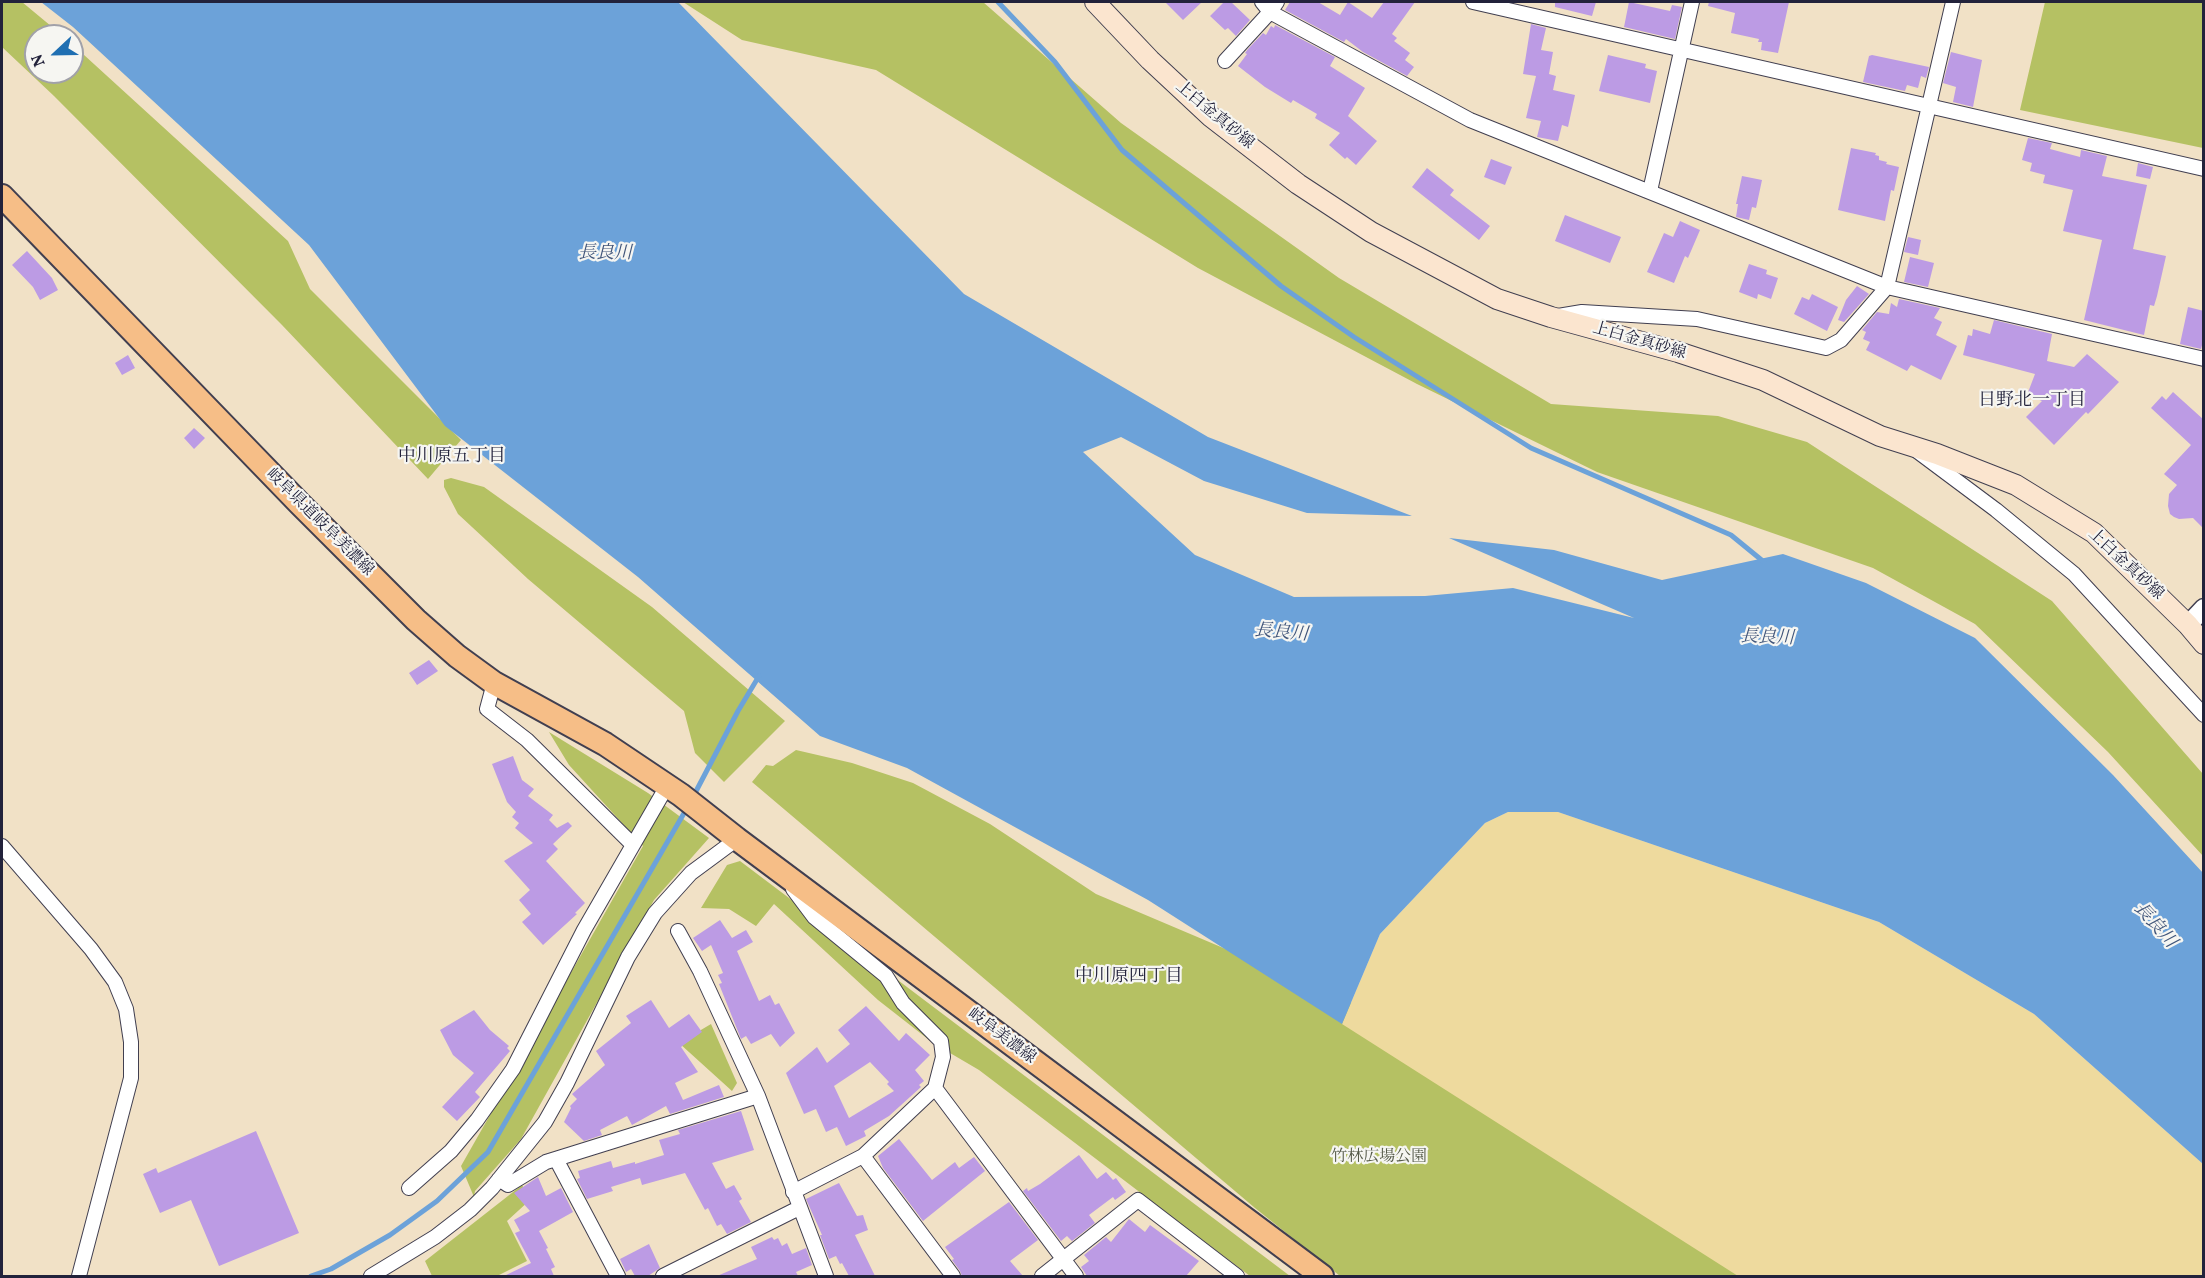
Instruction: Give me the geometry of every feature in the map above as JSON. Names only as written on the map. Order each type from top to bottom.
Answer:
[{"type":"main road","name":"上白金真砂線","points":[[1095,2],[1150,60],[1210,116],[1298,184],[1371,232],[1497,299],[1551,317],[1678,352],[1763,380],[1880,436],[2016,485],[2094,533],[2188,625],[2204,644]]},
{"type":"main road","name":"岐阜県道岐阜美濃線","points":[[2,196],[292,496],[416,620],[457,656],[494,683],[605,744],[674,791]]},
{"type":"main road","name":"岐阜美濃線","points":[[674,791],[1322,1276]]},
{"type":"street","points":[[1473,2],[2204,168]]},
{"type":"street","points":[[1650,191],[1692,2]]},
{"type":"street","points":[[1551,317],[1582,312],[1696,320],[1826,348],[1840,340],[1887,287],[1953,2]]},
{"type":"street","points":[[1225,61],[1270,5],[1470,120],[1887,287],[2204,359]]},
{"type":"street","points":[[1908,445],[1996,510],[2074,574],[2204,715]]},
{"type":"street","points":[[2188,625],[2204,608]]},
{"type":"street","points":[[494,683],[487,710],[527,740],[633,846]]},
{"type":"street","points":[[410,1188],[451,1151],[477,1120],[513,1069],[584,930],[633,846],[674,791]]},
{"type":"street","points":[[371,1276],[435,1237],[470,1210],[499,1179],[545,1122],[567,1083],[628,957],[655,913],[691,873],[737,839]]},
{"type":"street","points":[[2,846],[91,949],[115,982],[126,1009],[131,1042],[131,1078],[78,1276]]},
{"type":"street","points":[[780,871],[814,917],[886,976],[903,1003],[942,1041],[943,1057],[935,1088],[863,1156],[793,1192]]},
{"type":"street","points":[[678,931],[700,971],[758,1096],[826,1276]]},
{"type":"street","points":[[935,1088],[1076,1276]]},
{"type":"street","points":[[499,1179],[508,1185],[546,1162],[758,1096]]},
{"type":"street","points":[[863,1156],[953,1276]]},
{"type":"street","points":[[556,1159],[618,1276]]},
{"type":"street","points":[[1042,1276],[1138,1200],[1237,1276]]},
{"type":"street","points":[[663,1276],[799,1208]]},
{"type":"green space","points":[[2,2],[22,2],[49,24],[24,24],[24,68],[2,47]]},
{"type":"green space","points":[[683,2],[983,2],[1121,123],[1339,278],[1551,404],[1718,416],[1807,442],[2052,601],[2203,774],[2203,856],[2108,752],[1975,624],[1873,568],[1597,472],[1417,384],[1198,268],[876,70],[742,40]]},
{"type":"green space","points":[[2045,2],[2203,2],[2203,148],[2020,110]]},
{"type":"green space","points":[[84,55],[288,241],[310,289],[461,440],[428,479],[282,325],[41,84],[84,84]]},
{"type":"green space","points":[[451,478],[484,487],[652,607],[785,721],[724,782],[695,753],[684,711],[528,579],[458,514],[444,487],[444,480]]},
{"type":"green space","points":[[549,732],[648,793],[709,838],[654,900],[521,1139],[475,1191],[474,1197],[461,1166],[643,846],[569,765]]},
{"type":"green space","name":"竹林広場公園","points":[[796,750],[852,763],[913,783],[990,824],[1096,894],[1353,1003],[1817,1276],[1340,1276],[1255,1208],[752,782],[766,765],[773,766]]},
{"type":"green space","points":[[740,861],[1290,1276],[1250,1276],[979,1070],[933,1043],[878,1000],[774,904],[756,926],[729,909],[701,908],[727,865]]},
{"type":"green space","points":[[711,1024],[737,1083],[732,1091],[679,1043]]},
{"type":"green space","points":[[522,1185],[530,1200],[507,1221],[527,1261],[497,1276],[432,1276],[425,1261]]},
{"type":"sand","points":[[1508,812],[1558,812],[1879,922],[2034,1014],[2203,1164],[2203,1276],[1738,1276],[1342,1024],[1380,934],[1485,823]]},
{"type":"water","name":"長良川","points":[[41,2],[678,2],[964,294],[1208,437],[1412,516],[1307,513],[1204,481],[1121,437],[1083,452],[1195,555],[1294,597],[1425,596],[1513,588],[1634,618],[1449,538],[1554,550],[1662,580],[1783,554],[1866,583],[1975,638],[2113,775],[2203,873],[2203,1164],[2034,1014],[1879,922],[1558,812],[1508,812],[1485,823],[1380,934],[1342,1024],[1148,900],[907,768],[820,736],[638,577],[445,426],[309,245],[84,37],[84,24],[69,24]]},
{"type":"building","points":[[1165,2],[1202,2],[1183,20]]},
{"type":"building","points":[[1224,2],[1231,2],[1250,20],[1236,36],[1228,28],[1225,30],[1210,16]]},
{"type":"building","points":[[1290,2],[1318,2],[1340,15],[1348,2],[1372,18],[1384,2],[1415,2],[1392,34],[1397,38],[1394,41],[1410,53],[1405,60],[1414,67],[1407,76],[1363,52],[1346,39],[1344,42],[1285,10]]},
{"type":"building","points":[[1555,2],[1596,2],[1592,16],[1555,7]]},
{"type":"building","points":[[1629,2],[1670,11],[1672,5],[1682,7],[1675,39],[1624,27]]},
{"type":"building","points":[[1709,2],[1789,2],[1778,53],[1761,50],[1762,42],[1758,42],[1759,39],[1731,33],[1735,13],[1708,6]]},
{"type":"building","points":[[1531,24],[1546,28],[1541,50],[1553,52],[1549,74],[1556,76],[1553,90],[1575,95],[1568,127],[1562,125],[1558,141],[1537,137],[1541,121],[1526,118],[1536,76],[1523,74]]},
{"type":"building","points":[[1275,25],[1335,57],[1330,66],[1365,88],[1348,116],[1377,141],[1356,165],[1329,145],[1340,133],[1315,118],[1317,114],[1293,100],[1291,103],[1238,66],[1248,49],[1263,33],[1266,35],[1271,26],[1274,28]]},
{"type":"building","points":[[1951,52],[1982,60],[1973,107],[1953,102],[1956,87],[1943,83]]},
{"type":"building","points":[[1608,55],[1646,64],[1645,68],[1657,71],[1650,103],[1599,91]]},
{"type":"building","points":[[1869,56],[1929,67],[1926,78],[1921,76],[1918,88],[1907,85],[1905,91],[1863,82]]},
{"type":"building","points":[[2028,138],[2052,143],[2050,149],[2080,157],[2081,150],[2107,156],[2102,176],[2147,185],[2133,249],[2166,256],[2154,306],[2150,305],[2144,335],[2084,320],[2102,240],[2063,231],[2073,190],[2043,183],[2045,175],[2030,171],[2032,163],[2022,160]]},
{"type":"building","points":[[1851,148],[1876,153],[1879,160],[1899,167],[1894,191],[1891,190],[1885,221],[1838,210]]},
{"type":"building","points":[[1491,159],[1512,167],[1505,185],[1484,177]]},
{"type":"building","points":[[2138,163],[2153,167],[2150,179],[2136,176]]},
{"type":"building","points":[[1427,168],[1454,190],[1450,195],[1490,226],[1479,240],[1412,187]]},
{"type":"building","points":[[1742,176],[1762,180],[1756,208],[1752,207],[1749,220],[1736,217],[1738,204],[1736,204]]},
{"type":"building","points":[[1565,215],[1621,237],[1610,263],[1555,241]]},
{"type":"building","points":[[1680,221],[1700,230],[1688,258],[1685,256],[1674,283],[1647,272],[1664,233],[1673,237]]},
{"type":"building","points":[[1908,237],[1921,240],[1918,255],[1904,252]]},
{"type":"building","points":[[27,251],[52,278],[58,290],[40,300],[33,287],[12,265]]},
{"type":"building","points":[[1910,257],[1934,263],[1928,287],[1904,282]]},
{"type":"building","points":[[1749,264],[1767,270],[1766,274],[1778,278],[1771,299],[1758,294],[1757,299],[1739,292]]},
{"type":"building","points":[[1857,286],[1869,294],[1844,322],[1838,320],[1846,300]]},
{"type":"building","points":[[1812,294],[1838,307],[1827,331],[1794,314],[1802,297],[1809,300]]},
{"type":"building","points":[[1899,299],[1940,308],[1934,318],[1942,322],[1936,335],[1957,346],[1941,380],[1911,365],[1907,371],[1866,350],[1870,342],[1863,339],[1866,332],[1862,330],[1877,312],[1889,314],[1891,303],[1897,307]]},
{"type":"building","points":[[2188,307],[2204,311],[2204,337],[2201,349],[2180,344]]},
{"type":"building","points":[[1994,320],[2052,334],[2047,361],[2074,367],[2087,354],[2119,382],[2054,445],[2026,417],[2042,401],[2027,395],[2035,374],[1963,355],[1968,335],[1972,336],[1973,329],[1990,334]]},
{"type":"building","points":[[128,355],[135,368],[122,375],[115,363]]},
{"type":"building","points":[[2173,392],[2204,420],[2204,529],[2193,518],[2174,517],[2170,514],[2168,506],[2169,494],[2177,485],[2164,474],[2191,445],[2151,408],[2162,396],[2166,400]]},
{"type":"building","points":[[194,428],[205,438],[194,449],[184,438]]},
{"type":"building","points":[[429,660],[438,671],[417,685],[409,673]]},
{"type":"building","points":[[513,756],[522,780],[534,789],[528,796],[553,815],[549,820],[557,828],[568,822],[572,826],[553,844],[558,849],[546,861],[585,903],[575,913],[577,914],[543,945],[522,922],[531,914],[519,900],[530,890],[504,861],[533,843],[515,828],[519,823],[512,817],[516,812],[507,802],[492,764]]},
{"type":"building","points":[[720,920],[732,938],[746,930],[753,942],[737,951],[759,1001],[770,995],[775,1005],[779,1003],[795,1033],[780,1047],[771,1034],[751,1044],[746,1036],[741,1039],[719,984],[722,983],[718,975],[723,973],[711,945],[702,951],[693,938]]},
{"type":"building","points":[[651,1000],[669,1028],[689,1014],[702,1032],[681,1047],[698,1072],[675,1083],[683,1100],[719,1085],[724,1097],[670,1114],[666,1106],[632,1125],[627,1116],[600,1130],[602,1135],[584,1141],[564,1122],[570,1106],[577,1099],[572,1094],[605,1065],[596,1051],[631,1023],[626,1016]]},
{"type":"building","points":[[866,1006],[899,1041],[906,1033],[930,1055],[915,1070],[924,1081],[919,1085],[921,1087],[889,1116],[864,1131],[866,1136],[846,1146],[837,1127],[826,1132],[816,1109],[804,1114],[786,1073],[817,1047],[827,1063],[850,1044],[838,1030]],"holes":[[[870,1062],[889,1082],[887,1084],[894,1091],[849,1118],[834,1086]]]},
{"type":"building","points":[[474,1010],[490,1030],[509,1046],[507,1048],[510,1051],[475,1092],[480,1097],[457,1121],[442,1107],[474,1073],[453,1055],[440,1030]]},
{"type":"building","points":[[741,1111],[754,1150],[712,1163],[726,1189],[734,1185],[742,1199],[739,1201],[751,1222],[727,1234],[721,1224],[717,1226],[708,1208],[705,1210],[685,1173],[642,1185],[640,1178],[611,1187],[613,1191],[587,1199],[577,1179],[580,1178],[578,1171],[611,1161],[613,1168],[664,1155],[659,1140],[680,1134],[678,1130]]},
{"type":"building","points":[[256,1131],[299,1233],[219,1266],[191,1200],[160,1213],[143,1174],[156,1168],[158,1173]]},
{"type":"building","points":[[899,1139],[932,1180],[955,1162],[959,1168],[974,1157],[985,1171],[923,1221],[883,1168],[878,1156]]},
{"type":"building","points":[[1079,1155],[1097,1179],[1106,1172],[1113,1180],[1116,1178],[1126,1192],[1115,1200],[1113,1197],[1089,1215],[1095,1223],[1072,1241],[1067,1236],[1061,1241],[1023,1191],[1027,1188],[1028,1191],[1040,1184]]},
{"type":"building","points":[[538,1177],[546,1196],[561,1188],[573,1212],[539,1231],[555,1267],[551,1269],[554,1276],[504,1276],[531,1263],[515,1233],[520,1231],[514,1220],[530,1211],[514,1193]]},
{"type":"building","points":[[839,1183],[857,1216],[863,1215],[868,1230],[855,1235],[875,1276],[849,1276],[836,1256],[829,1259],[820,1235],[822,1235],[806,1199]]},
{"type":"building","points":[[1009,1202],[1038,1240],[1010,1261],[1023,1276],[962,1276],[945,1247]]},
{"type":"building","points":[[1129,1219],[1145,1232],[1150,1225],[1199,1261],[1186,1276],[1087,1276],[1081,1267],[1089,1261],[1084,1255],[1106,1237],[1111,1242]]},
{"type":"building","points":[[772,1237],[774,1240],[778,1238],[782,1246],[787,1243],[792,1254],[806,1248],[812,1265],[796,1272],[798,1276],[717,1276],[757,1259],[751,1247]]},
{"type":"building","points":[[649,1244],[660,1268],[648,1276],[635,1276],[631,1269],[626,1272],[620,1259]]},
{"type":"waterway","points":[[998,2],[1055,62],[1122,150],[1281,286],[1354,337],[1531,448],[1731,535],[1764,562]]},
{"type":"waterway","points":[[693,797],[759,676]]},
{"type":"waterway","points":[[311,1276],[331,1269],[390,1235],[437,1201],[488,1152],[687,808]]},
{"type":"district","name":"日野北一丁目","points":[[2032,402]]},
{"type":"district","name":"中川原五丁目","points":[[452,458]]},
{"type":"district","name":"中川原四丁目","points":[[1129,978]]}]
